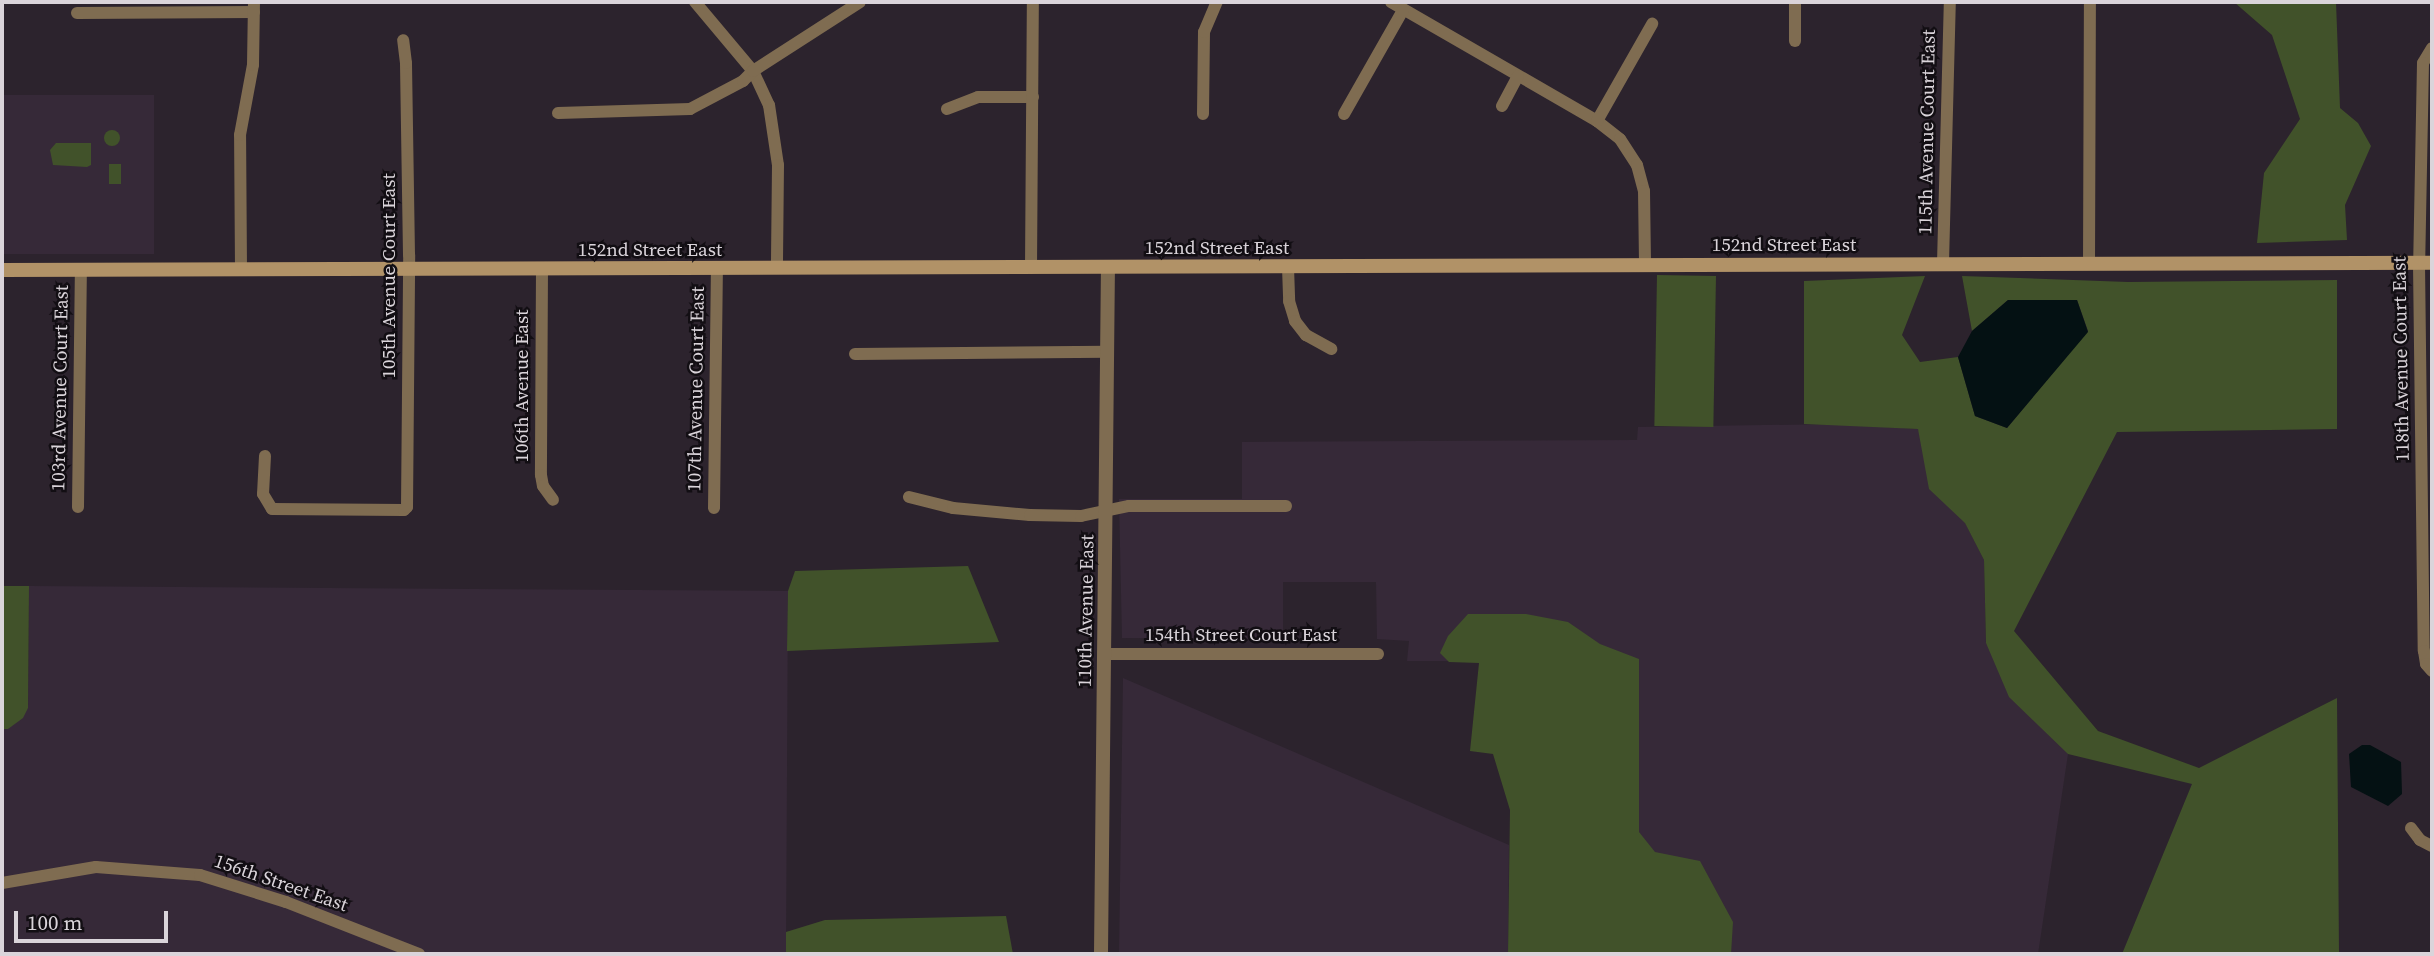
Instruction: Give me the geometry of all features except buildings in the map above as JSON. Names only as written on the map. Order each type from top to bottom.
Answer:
[{"type":"main road","name":"152nd Street East","points":[[2,270],[2426,264]]},
{"type":"street","points":[[695,2],[753,71],[769,105],[775,129],[778,166],[777,268]]},
{"type":"street","points":[[558,113],[690,109],[743,81],[753,71],[860,2]]},
{"type":"street","points":[[1031,268],[1033,2]]},
{"type":"street","points":[[1203,114],[1203,33],[1217,2]]},
{"type":"street","points":[[1391,2],[1597,121],[1620,139],[1637,165],[1644,191],[1645,265]]},
{"type":"street","points":[[1795,2],[1795,41]]},
{"type":"street","name":"115th Avenue Court East","points":[[1944,264],[1950,2]]},
{"type":"street","points":[[2089,263],[2090,2]]},
{"type":"street","points":[[77,13],[254,7],[251,86],[240,135],[241,269]]},
{"type":"street","points":[[1343,114],[1403,10]]},
{"type":"street","points":[[1597,121],[1652,24]]},
{"type":"street","name":"105th Avenue Court East","points":[[265,456],[263,494],[272,509],[404,510],[408,500],[406,76],[403,40]]},
{"type":"street","name":"118th Avenue Court East","points":[[2430,48],[2423,63],[2427,512],[2424,651],[2430,670]]},
{"type":"street","points":[[1502,106],[1518,76]]},
{"type":"street","points":[[947,108],[978,96],[1033,97]]},
{"type":"street","points":[[1287,267],[1289,301],[1295,321],[1306,335],[1331,349]]},
{"type":"street","name":"106th Avenue East","points":[[542,268],[541,475],[543,486],[553,500]]},
{"type":"street","name":"110th Avenue East","points":[[1101,954],[1108,512],[1108,268]]},
{"type":"street","name":"103rd Avenue Court East","points":[[78,507],[81,270]]},
{"type":"street","name":"107th Avenue Court East","points":[[714,508],[717,270]]},
{"type":"street","points":[[855,354],[1107,352]]},
{"type":"street","points":[[909,497],[988,513],[1081,516],[1129,506],[1286,506]]},
{"type":"street","name":"154th Street Court East","points":[[1105,654],[1378,654]]},
{"type":"street","points":[[2411,828],[2420,840],[2432,846]]},
{"type":"street","name":"156th Street East","points":[[2,883],[96,867],[200,875],[286,902],[419,954]]},
{"type":"shaded area","points":[[2,95],[154,95],[154,254],[2,254]]},
{"type":"shaded area","points":[[2008,300],[2077,300],[2088,332],[2007,428],[1975,416],[1958,357],[1972,331]]},
{"type":"shaded area","points":[[1837,424],[1918,429],[1984,560],[1986,643],[2068,754],[2038,954],[1690,954],[1510,661],[1407,661],[1409,641],[1377,639],[1376,582],[1283,582],[1283,639],[1122,638],[1119,499],[1242,499],[1242,442],[1637,440],[1638,427]]},
{"type":"shaded area","points":[[29,586],[788,591],[786,954],[2,954],[2,729],[8,729],[28,708]]},
{"type":"shaded area","points":[[1123,678],[1509,845],[1508,954],[1119,954]]},
{"type":"shaded area","points":[[2362,745],[2370,745],[2401,762],[2402,794],[2388,806],[2351,787],[2349,754]]},
{"type":"green space","points":[[2234,2],[2336,2],[2340,108],[2358,123],[2371,146],[2345,205],[2347,240],[2257,243],[2264,173],[2300,119],[2272,35]]},
{"type":"green space","points":[[109,130],[115,130],[120,138],[118,144],[109,146],[104,141],[104,135]]},
{"type":"green space","points":[[56,143],[91,143],[91,165],[53,165],[50,150]]},
{"type":"green space","points":[[109,164],[121,164],[121,184],[109,184]]},
{"type":"green space","points":[[1657,275],[1716,276],[1713,427],[1654,426]]},
{"type":"green space","points":[[1925,276],[1902,335],[1920,362],[1958,357],[1975,416],[2007,428],[2088,331],[2077,300],[2008,300],[1972,331],[1962,276],[2128,282],[2337,280],[2337,429],[2117,432],[2014,631],[2098,731],[2199,768],[2337,698],[2339,954],[2122,954],[2192,784],[2068,754],[2009,697],[1986,643],[1984,560],[1965,523],[1929,489],[1918,429],[1804,424],[1804,281]]},
{"type":"green space","points":[[968,566],[999,642],[787,651],[788,591],[795,571]]},
{"type":"green space","points":[[2,586],[29,586],[28,708],[23,718],[8,729],[2,729]]},
{"type":"green space","points":[[1468,614],[1526,614],[1568,622],[1600,644],[1639,659],[1639,832],[1655,852],[1700,861],[1733,922],[1731,954],[1508,954],[1510,810],[1493,754],[1470,751],[1479,663],[1449,662],[1440,653],[1448,636]]},
{"type":"green space","points":[[1006,916],[1013,954],[786,954],[786,932],[825,920]]}]
